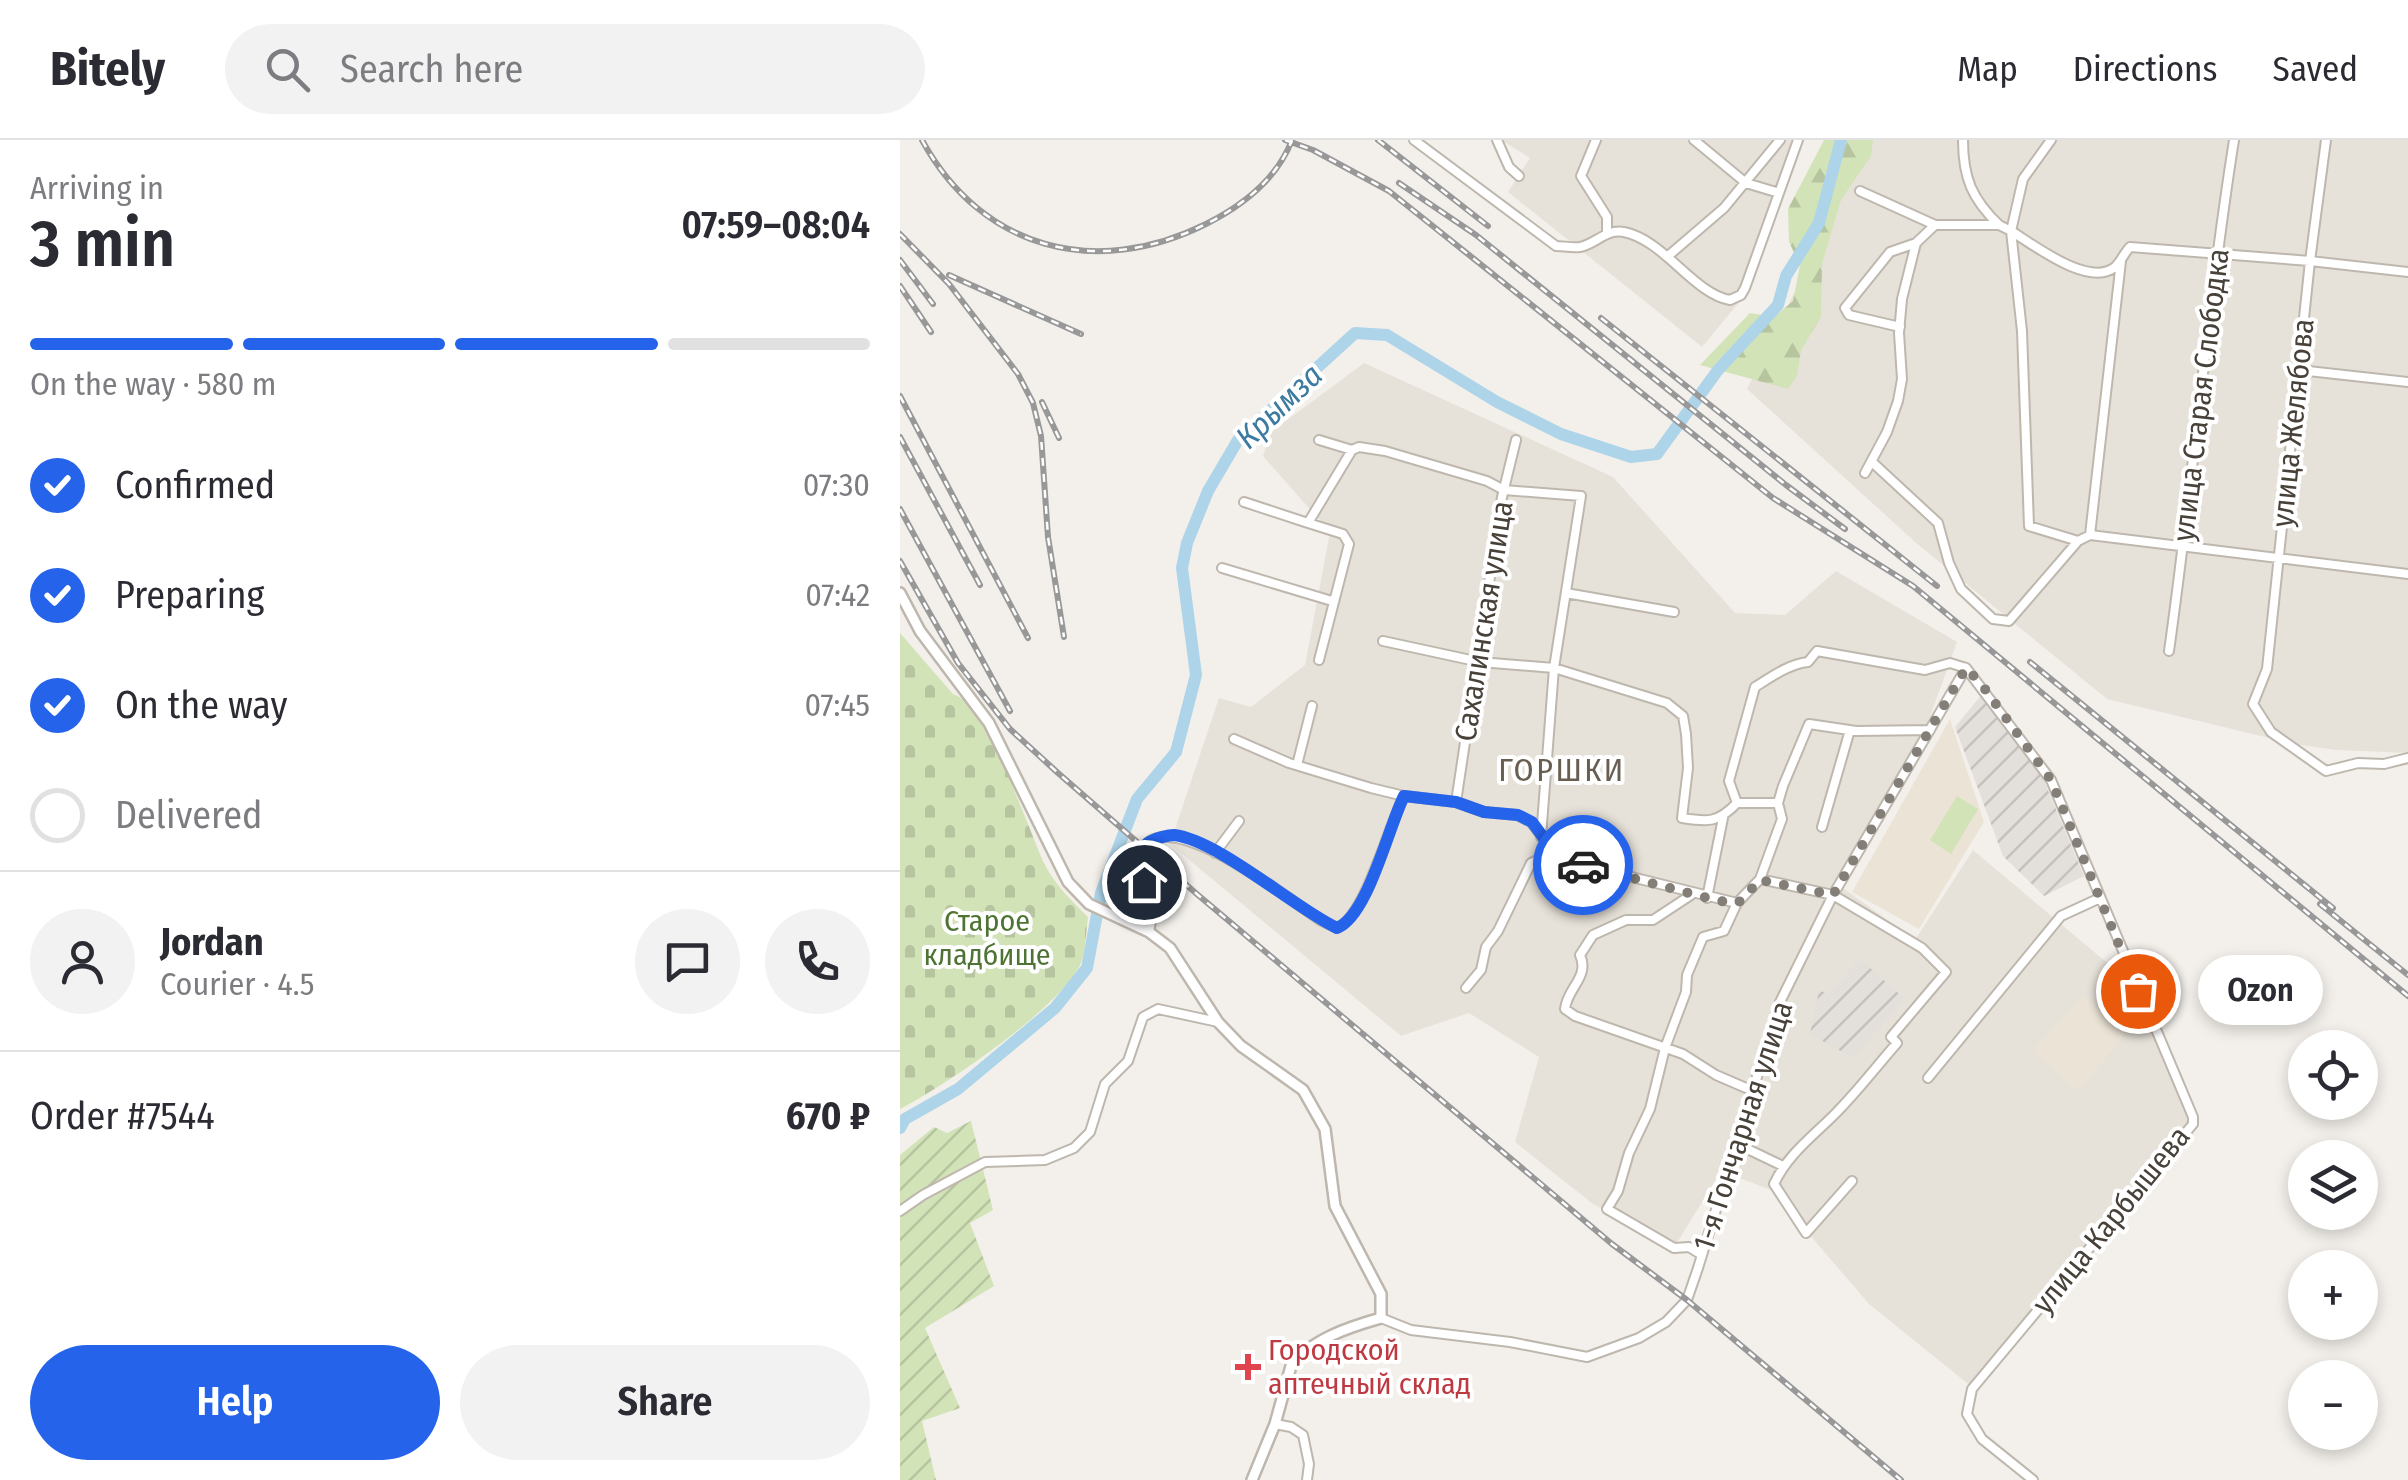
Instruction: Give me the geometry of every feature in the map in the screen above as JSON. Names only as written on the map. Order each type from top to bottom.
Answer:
[{"type":"street","points":[[1414,140],[1556,246],[1583,246],[1607,234],[1628,233],[1668,256],[1716,295],[1730,300],[1746,288],[1798,140]]},
{"type":"street","points":[[1498,140],[1509,167],[1518,176]]},
{"type":"street","points":[[1596,140],[1581,176],[1607,217],[1607,234]]},
{"type":"street","points":[[1694,140],[1746,183],[1779,194]]},
{"type":"street","points":[[1668,256],[1700,231],[1780,140]]},
{"type":"street","points":[[1962,140],[1965,180],[1977,204],[2000,225],[2074,268],[2096,273],[2115,266],[2130,248],[2408,272]]},
{"type":"street","points":[[2051,140],[2023,179],[2011,231],[2022,332],[2029,526],[2078,541]]},
{"type":"street","name":"улица Старая Слободка","points":[[2169,651],[2216,254],[2234,140]]},
{"type":"street","name":"улица Желябова","points":[[2326,140],[2267,669],[2253,704],[2270,732],[2326,771],[2408,758]]},
{"type":"street","points":[[1860,192],[1935,226],[2000,225]]},
{"type":"street","points":[[1900,327],[1848,315],[1845,308],[1890,252],[1916,243],[1935,226]]},
{"type":"street","points":[[1865,473],[1888,432],[1898,400],[1902,380],[1902,298],[1916,243]]},
{"type":"street","points":[[2090,535],[2121,255]]},
{"type":"street","points":[[2299,370],[2408,382]]},
{"type":"street","points":[[1320,440],[1352,450]]},
{"type":"street","name":"Сахалинская улица","points":[[1456,802],[1504,490],[1516,440]]},
{"type":"street","points":[[1308,523],[1352,450],[1359,447],[1486,480],[1504,490],[1581,496],[1554,668],[1541,836]]},
{"type":"street","points":[[1872,462],[1938,523],[1961,589],[1992,619],[2009,621],[2078,541],[2090,535],[2408,574]]},
{"type":"street","points":[[1244,502],[1348,538],[1350,544],[1319,660]]},
{"type":"street","points":[[1222,568],[1332,601]]},
{"type":"street","points":[[1566,592],[1674,612]]},
{"type":"street","points":[[900,593],[920,631],[988,723],[1068,882],[1089,904],[1149,932],[1170,948],[1218,1022],[1241,1046],[1303,1090],[1325,1129],[1335,1206],[1381,1294],[1381,1318],[1354,1325],[1296,1359],[1252,1480]]},
{"type":"street","points":[[1383,640],[1480,662],[1554,668],[1667,703],[1682,716],[1686,734],[1688,768],[1682,818],[1710,822],[1723,818],[1737,803],[1778,803]]},
{"type":"street","points":[[1737,803],[1729,781],[1755,688],[1770,677],[1808,662],[1816,651],[1925,670],[1950,663],[1966,668]]},
{"type":"street","name":"1-я Гончарная улица","points":[[1381,1318],[1411,1330],[1510,1342],[1587,1357],[1639,1338],[1687,1300],[1780,1002],[1833,895],[1966,668]]},
{"type":"street","name":"улица Карбышева","points":[[1966,668],[2051,780],[2193,1117],[2192,1124],[1972,1390],[1967,1414],[1982,1439],[2033,1480]]},
{"type":"street","points":[[1298,766],[1312,706]]},
{"type":"street","points":[[1702,1255],[1690,1247],[1674,1248],[1607,1209],[1650,1109],[1665,1048],[1686,992],[1686,975],[1703,937],[1724,932],[1738,903],[1760,880],[1782,819],[1778,803],[1808,724],[1850,730],[1930,730]]},
{"type":"street","points":[[1822,827],[1850,730]]},
{"type":"street","points":[[1234,739],[1298,766],[1404,796],[1518,815],[1532,822],[1554,852],[1586,866],[1738,903]]},
{"type":"street","points":[[1149,932],[1154,915],[1139,865],[1140,854],[1148,842],[1172,835],[1215,853],[1337,928],[1348,924],[1360,906],[1404,796]]},
{"type":"street","points":[[1707,898],[1723,818]]},
{"type":"street","points":[[1215,853],[1239,821]]},
{"type":"street","points":[[1466,988],[1481,970],[1486,947],[1498,931],[1531,863],[1554,852]]},
{"type":"street","points":[[1760,880],[1833,895],[1922,948],[1946,972],[1891,1037],[1897,1043],[1834,1116],[1810,1134],[1783,1166],[1774,1184],[1806,1233],[1852,1181]]},
{"type":"street","points":[[1691,894],[1653,920],[1626,920],[1592,934],[1580,955],[1584,964],[1582,975],[1566,996],[1565,1009],[1682,1054],[1716,1076],[1754,1091]]},
{"type":"street","points":[[1928,1078],[2061,916],[2100,898]]},
{"type":"street","points":[[900,1211],[923,1194],[986,1162],[1045,1160],[1074,1148],[1090,1132],[1105,1084],[1128,1061],[1143,1017],[1158,1009],[1218,1022]]},
{"type":"street","points":[[1737,1144],[1783,1166]]},
{"type":"street","points":[[1275,1424],[1303,1435],[1309,1464],[1307,1480]]},
{"type":"shaded area","points":[[1501,140],[1798,140],[1751,288],[1702,347],[1508,192],[1530,158]]},
{"type":"shaded area","points":[[1855,140],[2408,140],[2408,753],[2294,744],[2107,699],[1915,542],[1747,389],[1816,249]]},
{"type":"shaded area","points":[[1364,363],[1613,477],[1735,613],[1785,615],[1836,571],[1957,642],[1920,744],[1839,885],[1915,940],[1973,850],[2137,988],[2191,1124],[1973,1388],[1869,1304],[1771,1190],[1721,1171],[1675,1246],[1593,1204],[1515,1142],[1539,1057],[1469,1013],[1401,1036],[1170,844],[1219,698],[1251,707],[1305,665],[1330,532],[1263,456],[1271,432]]},
{"type":"shaded area","points":[[1983,693],[2037,764],[2084,876],[2044,896],[2003,856],[1955,727]]},
{"type":"shaded area","points":[[1950,719],[1984,822],[1919,929],[1852,892]]},
{"type":"shaded area","points":[[1860,959],[1905,999],[1853,1058],[1810,1034],[1819,991],[1829,993]]},
{"type":"shaded area","points":[[2083,996],[2126,1033],[2078,1091],[2033,1051]]},
{"type":"green space","points":[[1824,140],[1873,140],[1871,156],[1841,200],[1822,264],[1821,316],[1801,351],[1797,376],[1788,389],[1700,365],[1750,313],[1774,317],[1793,301],[1800,265],[1789,242],[1788,209]]},
{"type":"green space","name":"Старое кладбище","points":[[900,633],[979,719],[1005,769],[1048,871],[1088,917],[1081,963],[1050,1002],[971,1065],[900,1109]]},
{"type":"green space","points":[[1957,796],[1978,809],[1951,854],[1930,840]]},
{"type":"green space","points":[[971,1121],[993,1210],[970,1223],[994,1286],[925,1328],[960,1408],[922,1421],[936,1480],[900,1480],[900,1155],[934,1127],[947,1133]]},
{"type":"waterway","name":"Крымза","points":[[900,1128],[905,1119],[958,1089],[1055,1008],[1087,968],[1101,893],[1137,799],[1176,752],[1196,675],[1182,568],[1187,543],[1208,491],[1238,440],[1355,333],[1387,335],[1497,402],[1561,434],[1631,457],[1657,454],[1718,370],[1778,305],[1786,276],[1819,223],[1841,140]]},
{"type":"railway","points":[[922,140],[947,177],[976,207],[1009,229],[1045,244],[1084,251],[1124,250],[1165,241],[1206,224],[1257,190],[1277,167],[1292,140]]},
{"type":"railway","points":[[1285,140],[1313,150],[1389,191],[1773,498],[1913,586],[2408,996]]},
{"type":"railway","points":[[1378,140],[1488,226]]},
{"type":"railway","points":[[1399,183],[1476,235],[1845,529]]},
{"type":"railway","points":[[900,234],[949,284],[1018,374],[1033,403],[1041,436],[1048,537],[1064,637]]},
{"type":"railway","points":[[900,260],[933,304]]},
{"type":"railway","points":[[949,275],[1081,334]]},
{"type":"railway","points":[[900,286],[931,332]]},
{"type":"railway","points":[[1601,318],[1937,586]]},
{"type":"railway","points":[[900,396],[1028,638]]},
{"type":"railway","points":[[1042,402],[1059,438]]},
{"type":"railway","points":[[900,437],[980,585]]},
{"type":"railway","points":[[900,509],[1010,711]]},
{"type":"railway","points":[[900,561],[958,663],[1010,729],[1198,895],[1612,1244],[1687,1300],[1901,1480]]},
{"type":"railway","points":[[2030,662],[2333,908]]},
{"type":"railway","points":[[2320,904],[2408,975]]},
{"type":"way so far","points":[[1583,865],[1719,901],[1738,903],[1760,880],[1833,895],[1966,668],[2051,780],[2138,991]]},
{"type":"place","name":"Ozon","points":[[2138,991]]},
{"type":"place","name":"Городской аптечный склад","points":[[1248,1367]]},
{"type":"district","name":"ГОРШКИ","points":[[1562,770]]},
{"type":"route","points":[[1144,882],[1140,854],[1148,842],[1172,835],[1200,844],[1337,928],[1348,924],[1360,906],[1404,796],[1518,815],[1532,822],[1554,852],[1583,865]]}]
